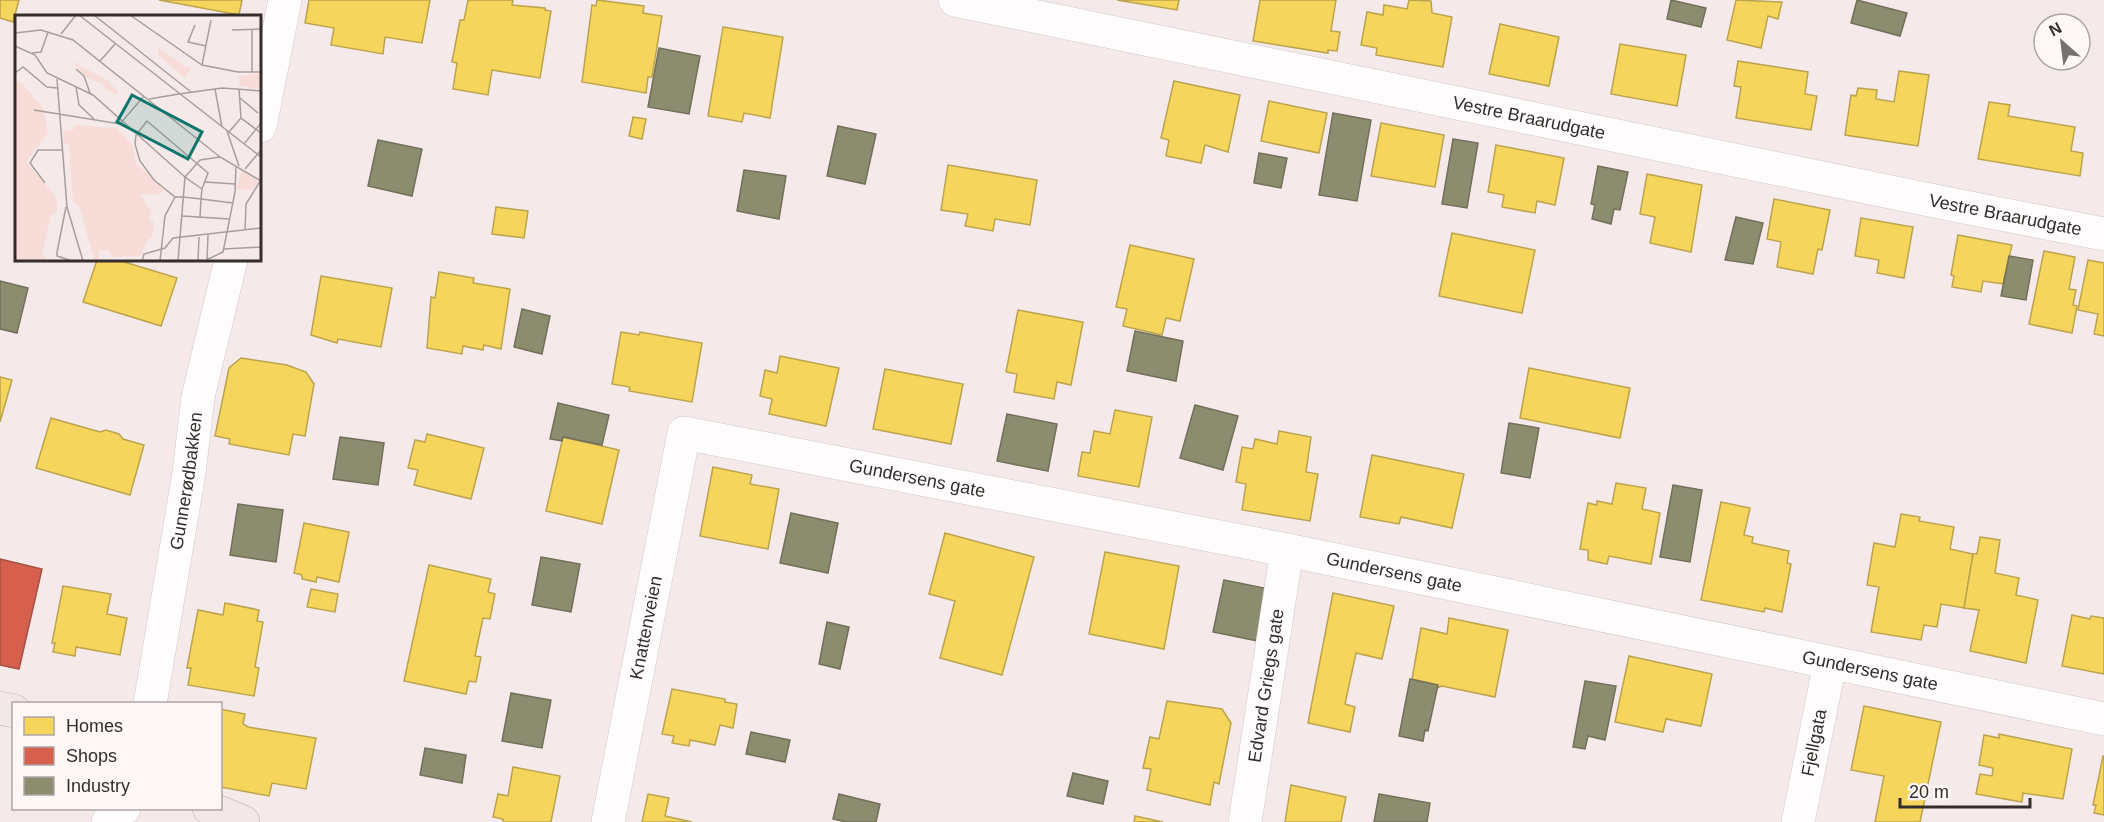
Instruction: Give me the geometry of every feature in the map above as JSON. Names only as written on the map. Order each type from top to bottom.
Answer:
[{"type":"main road","points":[[213,810],[243,822]]},
{"type":"street","points":[[261,121],[285,0]]},
{"type":"street","name":"Vestre Braarudgate","points":[[955,0],[1954,206],[2104,234]]},
{"type":"street","name":"Gunnerødbakken","points":[[150,702],[189,474],[198,397],[231,261]]},
{"type":"street","name":"Gundersens gate","points":[[684,433],[1287,550],[2104,719]]},
{"type":"street","name":"Knattenveien","points":[[608,822],[684,433]]},
{"type":"street","name":"Edvard Griegs gate","points":[[1245,822],[1287,550]]},
{"type":"street","name":"Fjellgata","points":[[1798,822],[1830,663]]},
{"type":"street","points":[[108,822],[122,810]]},
{"type":"building: Homes","points":[[0,0],[19,0],[13,22],[0,18]]},
{"type":"building: Homes","points":[[159,0],[242,0],[239,15]]},
{"type":"building: Homes","points":[[309,0],[430,0],[422,43],[385,37],[383,54],[331,45],[334,28],[305,23]]},
{"type":"building: Homes","points":[[468,0],[513,0],[512,5],[545,8],[551,11],[540,78],[492,70],[488,95],[453,89],[457,63],[452,62],[460,20],[464,20]]},
{"type":"building: Homes","points":[[597,0],[644,6],[643,13],[662,16],[652,77],[648,77],[646,93],[582,82],[592,5],[596,6]]},
{"type":"building: Homes","points":[[1117,0],[1179,0],[1177,10]]},
{"type":"building: Homes","points":[[1260,0],[1336,0],[1331,31],[1340,32],[1337,51],[1328,50],[1328,53],[1253,41]]},
{"type":"building: Homes","points":[[1409,0],[1431,1],[1432,13],[1452,17],[1443,67],[1376,55],[1377,48],[1361,45],[1367,12],[1383,15],[1384,5],[1407,9]]},
{"type":"building: Homes","points":[[1736,0],[1782,2],[1778,19],[1768,16],[1761,48],[1727,40]]},
{"type":"building: Homes","points":[[1500,24],[1559,37],[1549,86],[1489,74]]},
{"type":"building: Homes","points":[[723,27],[783,37],[770,118],[744,113],[742,122],[708,116]]},
{"type":"building: Homes","points":[[1620,44],[1686,55],[1677,106],[1611,94]]},
{"type":"building: Homes","points":[[1738,61],[1808,72],[1805,94],[1817,96],[1811,130],[1736,118],[1741,87],[1734,86]]},
{"type":"building: Homes","points":[[1899,71],[1929,75],[1918,146],[1845,135],[1851,95],[1856,96],[1858,88],[1877,90],[1876,99],[1894,102]]},
{"type":"building: Homes","points":[[1174,81],[1240,95],[1228,152],[1205,145],[1201,163],[1166,156],[1169,140],[1161,138]]},
{"type":"building: Homes","points":[[1269,101],[1327,113],[1319,153],[1261,141]]},
{"type":"building: Homes","points":[[1989,102],[2010,105],[2008,116],[2075,127],[2071,151],[2083,153],[2080,176],[1978,159]]},
{"type":"building: Homes","points":[[633,117],[646,119],[642,139],[629,136]]},
{"type":"building: Homes","points":[[1381,123],[1444,135],[1435,187],[1371,176]]},
{"type":"building: Homes","points":[[1496,145],[1564,158],[1555,205],[1537,201],[1535,213],[1502,207],[1504,195],[1488,192]]},
{"type":"building: Homes","points":[[948,165],[1037,180],[1030,225],[995,219],[993,231],[965,226],[968,214],[941,210]]},
{"type":"building: Homes","points":[[1647,174],[1702,185],[1691,252],[1650,243],[1655,217],[1640,214]]},
{"type":"building: Homes","points":[[1774,199],[1830,210],[1822,250],[1818,249],[1813,274],[1777,267],[1781,242],[1767,239]]},
{"type":"building: Homes","points":[[496,207],[528,211],[524,238],[492,234]]},
{"type":"building: Homes","points":[[1861,218],[1913,227],[1904,278],[1877,273],[1879,260],[1855,256]]},
{"type":"building: Homes","points":[[1452,233],[1535,250],[1522,313],[1439,296]]},
{"type":"building: Homes","points":[[1958,235],[2012,245],[2003,284],[1983,281],[1981,292],[1952,287],[1954,276],[1951,275]]},
{"type":"building: Homes","points":[[1130,245],[1194,259],[1180,321],[1166,318],[1162,335],[1123,326],[1127,309],[1116,307]]},
{"type":"building: Homes","points":[[2044,251],[2075,257],[2069,289],[2076,290],[2073,305],[2077,306],[2072,333],[2029,324]]},
{"type":"building: Homes","points":[[2088,260],[2104,263],[2104,336],[2094,334],[2098,314],[2078,310]]},
{"type":"building: Homes","points":[[97,261],[121,261],[177,278],[161,326],[83,302]]},
{"type":"building: Homes","points":[[439,272],[474,278],[473,283],[510,289],[501,349],[484,345],[483,350],[463,346],[462,354],[427,348],[431,297],[435,298]]},
{"type":"building: Homes","points":[[321,276],[392,288],[381,347],[338,339],[337,343],[311,335]]},
{"type":"building: Homes","points":[[1018,310],[1083,322],[1071,385],[1057,382],[1054,399],[1014,392],[1017,374],[1006,372]]},
{"type":"building: Homes","points":[[621,332],[639,335],[640,332],[702,343],[692,402],[629,391],[630,387],[612,384]]},
{"type":"building: Homes","points":[[780,356],[839,368],[826,426],[769,414],[772,399],[760,396],[765,370],[777,373]]},
{"type":"building: Homes","points":[[241,358],[287,365],[306,372],[314,384],[305,436],[293,434],[289,455],[229,444],[230,439],[215,436],[229,368]]},
{"type":"building: Homes","points":[[1529,368],[1630,388],[1620,438],[1520,418]]},
{"type":"building: Homes","points":[[885,369],[963,384],[951,444],[873,429]]},
{"type":"building: Homes","points":[[0,377],[12,380],[0,422]]},
{"type":"building: Homes","points":[[1115,410],[1152,417],[1139,487],[1078,476],[1082,452],[1090,453],[1094,431],[1110,434]]},
{"type":"building: Homes","points":[[51,418],[100,432],[106,430],[119,434],[123,439],[144,445],[130,495],[36,468]]},
{"type":"building: Homes","points":[[1279,431],[1311,437],[1306,472],[1318,474],[1310,521],[1242,510],[1246,484],[1236,482],[1242,447],[1253,449],[1255,439],[1277,444]]},
{"type":"building: Homes","points":[[427,434],[484,448],[471,499],[414,485],[418,470],[408,468],[415,440],[425,442]]},
{"type":"building: Homes","points":[[563,437],[619,450],[602,524],[546,511]]},
{"type":"building: Homes","points":[[1372,455],[1464,474],[1452,528],[1401,517],[1399,524],[1360,517]]},
{"type":"building: Homes","points":[[713,467],[752,475],[750,484],[779,489],[768,549],[700,536]]},
{"type":"building: Homes","points":[[1616,483],[1646,488],[1642,509],[1660,513],[1651,564],[1609,556],[1607,564],[1588,560],[1588,550],[1580,549],[1588,503],[1597,505],[1597,501],[1612,504]]},
{"type":"building: Homes","points":[[1721,502],[1750,508],[1744,535],[1753,537],[1752,543],[1789,551],[1787,563],[1791,564],[1782,612],[1765,608],[1764,612],[1701,600]]},
{"type":"building: Homes","points":[[1901,514],[1920,517],[1919,521],[1954,527],[1950,549],[1973,554],[1964,608],[1941,604],[1937,627],[1924,625],[1921,640],[1871,632],[1879,587],[1867,585],[1874,543],[1895,547]]},
{"type":"building: Homes","points":[[304,523],[349,532],[339,582],[317,577],[316,582],[302,579],[302,575],[294,573]]},
{"type":"building: Homes","points":[[945,533],[1034,557],[1002,675],[940,658],[955,601],[929,594]]},
{"type":"building: Homes","points":[[1980,537],[2000,540],[1995,573],[2019,578],[2016,595],[2038,600],[2026,663],[1970,651],[1979,610],[1964,608],[1973,554],[1977,554]]},
{"type":"building: Homes","points":[[1105,552],[1179,566],[1164,649],[1089,634]]},
{"type":"building: Homes","points":[[429,565],[491,579],[488,592],[495,594],[490,619],[483,618],[475,656],[481,657],[476,682],[469,681],[466,694],[404,681]]},
{"type":"building: Homes","points":[[63,586],[111,594],[107,614],[127,618],[120,655],[76,647],[75,656],[53,652],[55,643],[52,643]]},
{"type":"building: Homes","points":[[311,589],[338,594],[335,612],[307,607]]},
{"type":"building: Homes","points":[[1333,593],[1394,606],[1382,659],[1356,653],[1345,704],[1355,707],[1350,732],[1308,723]]},
{"type":"building: Homes","points":[[225,603],[259,610],[257,621],[263,622],[255,667],[259,668],[254,696],[188,685],[191,668],[187,668],[198,610],[223,615]]},
{"type":"building: Homes","points":[[2072,615],[2090,619],[2091,616],[2104,618],[2104,674],[2062,666]]},
{"type":"building: Homes","points":[[1449,618],[1508,630],[1495,697],[1442,686],[1437,688],[1438,685],[1412,679],[1421,628],[1447,634]]},
{"type":"building: Homes","points":[[1629,656],[1712,674],[1701,726],[1666,719],[1663,732],[1615,722]]},
{"type":"building: Homes","points":[[672,689],[725,699],[725,702],[737,704],[733,728],[720,725],[715,745],[690,740],[689,746],[672,743],[674,736],[662,734]]},
{"type":"building: Homes","points":[[1167,701],[1222,709],[1231,723],[1219,784],[1214,782],[1210,805],[1147,790],[1151,769],[1143,768],[1150,737],[1159,739]]},
{"type":"building: Homes","points":[[1864,706],[1941,722],[1920,822],[1875,822],[1884,776],[1851,770]]},
{"type":"building: Homes","points":[[222,709],[245,714],[243,724],[248,727],[316,738],[306,789],[272,783],[269,796],[222,787]]},
{"type":"building: Homes","points":[[1999,734],[2072,749],[2063,799],[2023,793],[2022,802],[1976,794],[1980,774],[1992,776],[1993,768],[1979,765],[1984,735],[1999,738]]},
{"type":"building: Homes","points":[[2103,756],[2104,815],[2094,813],[2096,805],[2093,805]]},
{"type":"building: Homes","points":[[513,767],[560,776],[551,822],[503,822],[503,819],[493,817],[498,794],[508,796]]},
{"type":"building: Homes","points":[[1291,785],[1346,797],[1341,822],[1285,822]]},
{"type":"building: Homes","points":[[648,794],[669,798],[665,816],[692,822],[642,822]]},
{"type":"building: Homes","points":[[1135,816],[1163,822],[1134,822]]},
{"type":"building: Shops","points":[[0,559],[42,569],[19,669],[0,665]]},
{"type":"building: Industry","points":[[1671,0],[1706,8],[1701,27],[1667,19]]},
{"type":"building: Industry","points":[[1857,0],[1907,13],[1900,36],[1851,23]]},
{"type":"building: Industry","points":[[659,48],[700,56],[689,114],[648,107]]},
{"type":"building: Industry","points":[[1333,113],[1371,120],[1357,201],[1319,195]]},
{"type":"building: Industry","points":[[838,126],[876,134],[865,184],[827,176]]},
{"type":"building: Industry","points":[[1453,139],[1478,143],[1467,208],[1442,204]]},
{"type":"building: Industry","points":[[378,140],[422,149],[412,196],[368,186]]},
{"type":"building: Industry","points":[[1259,153],[1287,158],[1281,188],[1254,183]]},
{"type":"building: Industry","points":[[1598,166],[1628,172],[1620,210],[1614,209],[1611,224],[1592,219],[1595,205],[1591,204]]},
{"type":"building: Industry","points":[[744,170],[786,176],[779,219],[737,211]]},
{"type":"building: Industry","points":[[1736,217],[1763,223],[1753,264],[1725,260]]},
{"type":"building: Industry","points":[[2009,256],[2033,260],[2026,300],[2001,296]]},
{"type":"building: Industry","points":[[0,281],[28,288],[17,333],[0,329]]},
{"type":"building: Industry","points":[[522,309],[550,316],[542,354],[514,347]]},
{"type":"building: Industry","points":[[1135,331],[1183,341],[1176,381],[1127,371]]},
{"type":"building: Industry","points":[[558,403],[609,415],[602,445],[563,437],[562,441],[550,439]]},
{"type":"building: Industry","points":[[1195,405],[1238,416],[1223,470],[1180,458]]},
{"type":"building: Industry","points":[[1007,414],[1057,424],[1048,471],[997,461]]},
{"type":"building: Industry","points":[[1509,423],[1539,428],[1530,478],[1501,473]]},
{"type":"building: Industry","points":[[340,437],[384,443],[378,485],[333,479]]},
{"type":"building: Industry","points":[[1673,485],[1702,490],[1690,562],[1660,557]]},
{"type":"building: Industry","points":[[238,504],[283,510],[276,562],[230,555]]},
{"type":"building: Industry","points":[[791,513],[838,523],[828,573],[780,563]]},
{"type":"building: Industry","points":[[541,557],[580,564],[571,612],[532,605]]},
{"type":"building: Industry","points":[[1224,580],[1269,589],[1258,641],[1213,632]]},
{"type":"building: Industry","points":[[827,622],[849,627],[840,669],[819,664]]},
{"type":"building: Industry","points":[[1410,679],[1438,685],[1428,731],[1425,730],[1423,741],[1399,736]]},
{"type":"building: Industry","points":[[1585,681],[1616,686],[1605,740],[1588,736],[1585,749],[1573,747]]},
{"type":"building: Industry","points":[[511,693],[551,700],[542,748],[502,741]]},
{"type":"building: Industry","points":[[751,732],[790,740],[785,762],[746,754]]},
{"type":"building: Industry","points":[[425,748],[466,755],[462,783],[420,775]]},
{"type":"building: Industry","points":[[1073,773],[1108,781],[1103,804],[1067,796]]},
{"type":"building: Industry","points":[[839,794],[880,804],[876,822],[846,822],[833,819]]},
{"type":"building: Industry","points":[[1379,794],[1430,803],[1427,822],[1374,822]]}]
